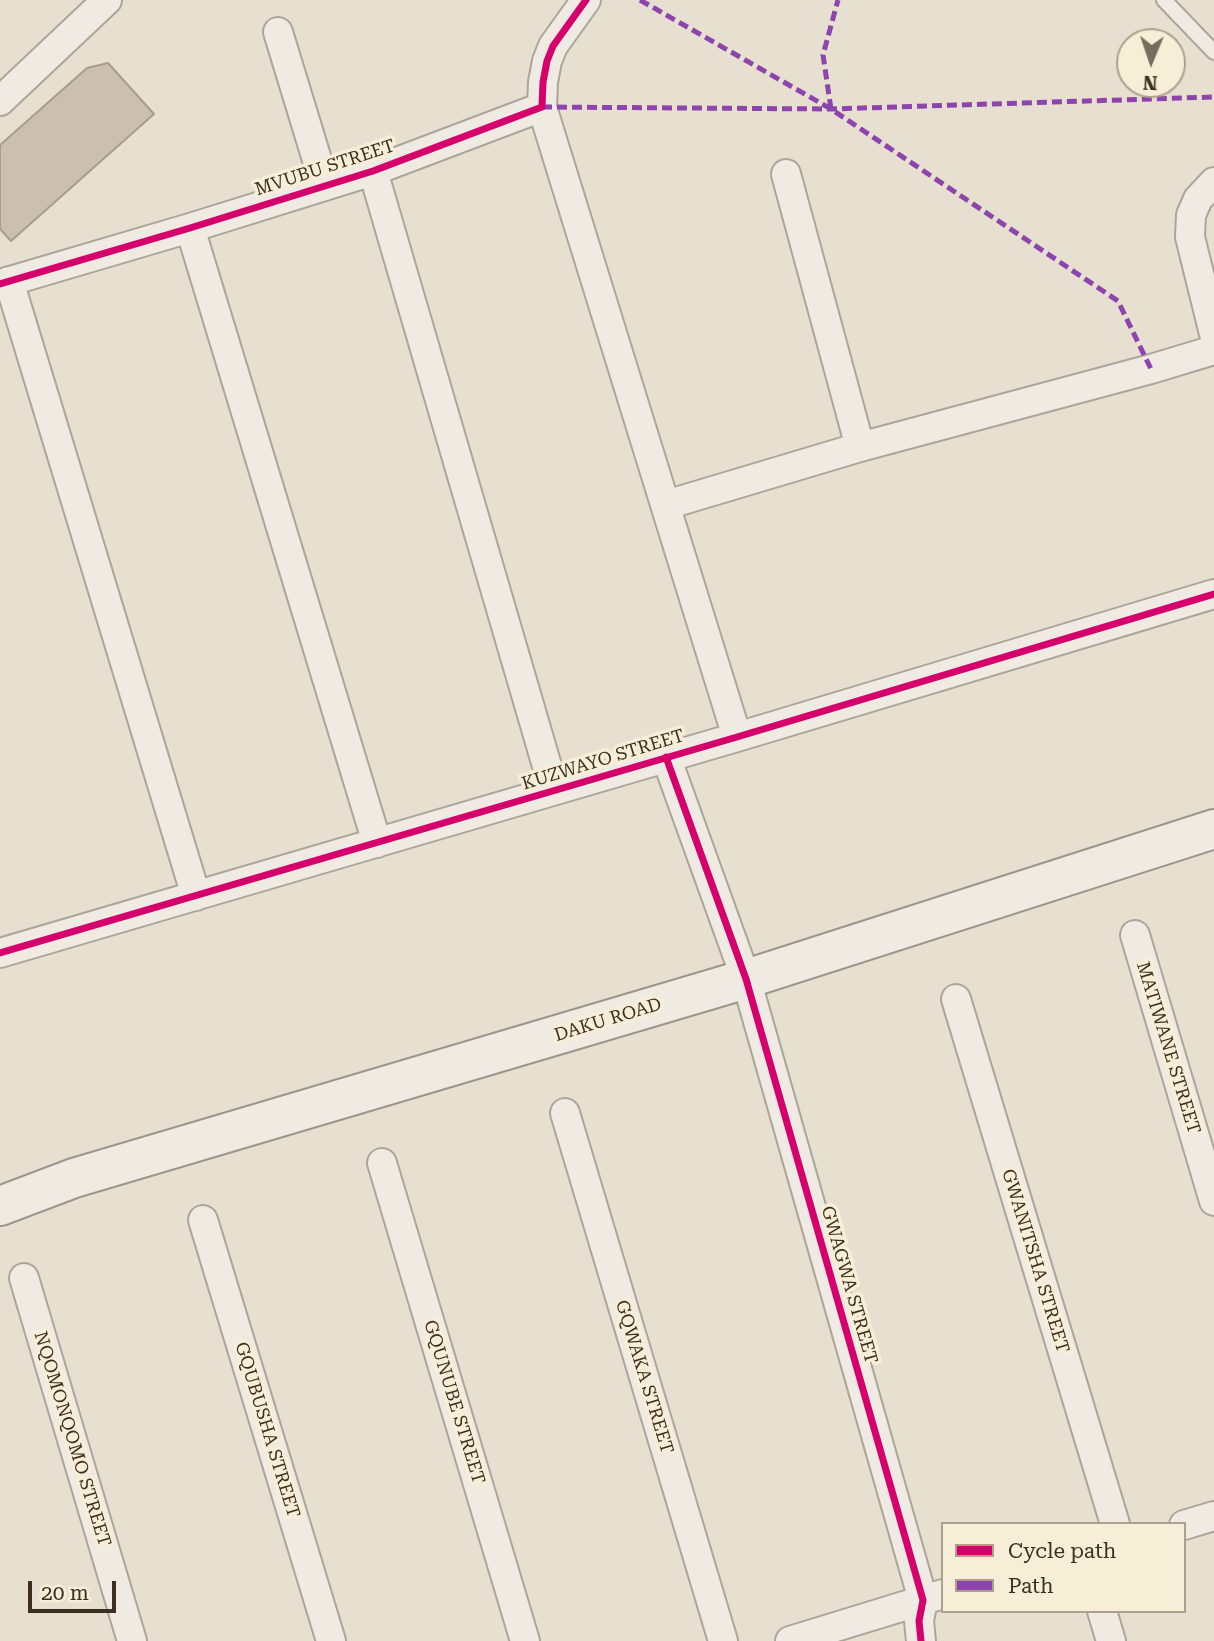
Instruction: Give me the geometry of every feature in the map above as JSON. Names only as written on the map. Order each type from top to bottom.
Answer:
[{"type":"main road","name":"DAKU ROAD","points":[[0,1206],[74,1178],[746,979],[1214,829]]},
{"type":"street","points":[[0,100],[107,0]]},
{"type":"street","points":[[584,1],[553,46],[547,61],[542,82],[542,107],[737,737]]},
{"type":"street","points":[[278,32],[325,186]]},
{"type":"street","name":"MVUBU STREET","points":[[4,282],[373,171],[542,107]]},
{"type":"street","points":[[373,171],[554,790]]},
{"type":"street","points":[[786,174],[860,447]]},
{"type":"street","points":[[1214,182],[1198,199],[1191,215],[1190,237],[1214,334]]},
{"type":"street","points":[[190,228],[377,843]]},
{"type":"street","points":[[4,282],[196,896]]},
{"type":"street","points":[[666,505],[860,447],[1214,350]]},
{"type":"street","name":"KUZWAYO STREET","points":[[0,953],[1214,594]]},
{"type":"street","name":"GWAGWA STREET","points":[[666,757],[746,979],[933,1597]]},
{"type":"street","name":"MATIWANE STREET","points":[[1135,935],[1214,1201]]},
{"type":"street","name":"GWANITSHA STREET","points":[[956,999],[1114,1522]]},
{"type":"street","name":"GQWAKA STREET","points":[[565,1114],[723,1641]]},
{"type":"street","name":"GQUNUBE STREET","points":[[382,1163],[525,1641]]},
{"type":"street","name":"GQUBUSHA STREET","points":[[203,1220],[331,1641]]},
{"type":"street","name":"NQOMONQOMO STREET","points":[[24,1278],[132,1641]]},
{"type":"street","points":[[1186,1524],[1214,1516]]},
{"type":"street","points":[[790,1641],[933,1597]]},
{"type":"street","points":[[921,1641],[919,1621],[933,1597]]},
{"type":"street","points":[[1103,1613],[1111,1641]]},
{"type":"lane","points":[[1164,0],[1214,52]]},
{"type":"building","points":[[108,63],[154,114],[11,241],[0,229],[0,145],[87,68]]},
{"type":"marked path","points":[[640,0],[831,109],[1118,301],[1151,369]]},
{"type":"marked path","points":[[831,109],[823,55],[838,0]]},
{"type":"marked path","points":[[542,107],[831,109],[1214,97]]},
{"type":"cycle path","points":[[0,284],[373,171],[542,107],[543,82],[553,46],[586,0]]},
{"type":"cycle path","points":[[0,953],[1214,594]]},
{"type":"cycle path","points":[[666,757],[746,979],[923,1600],[919,1621],[921,1641]]}]
